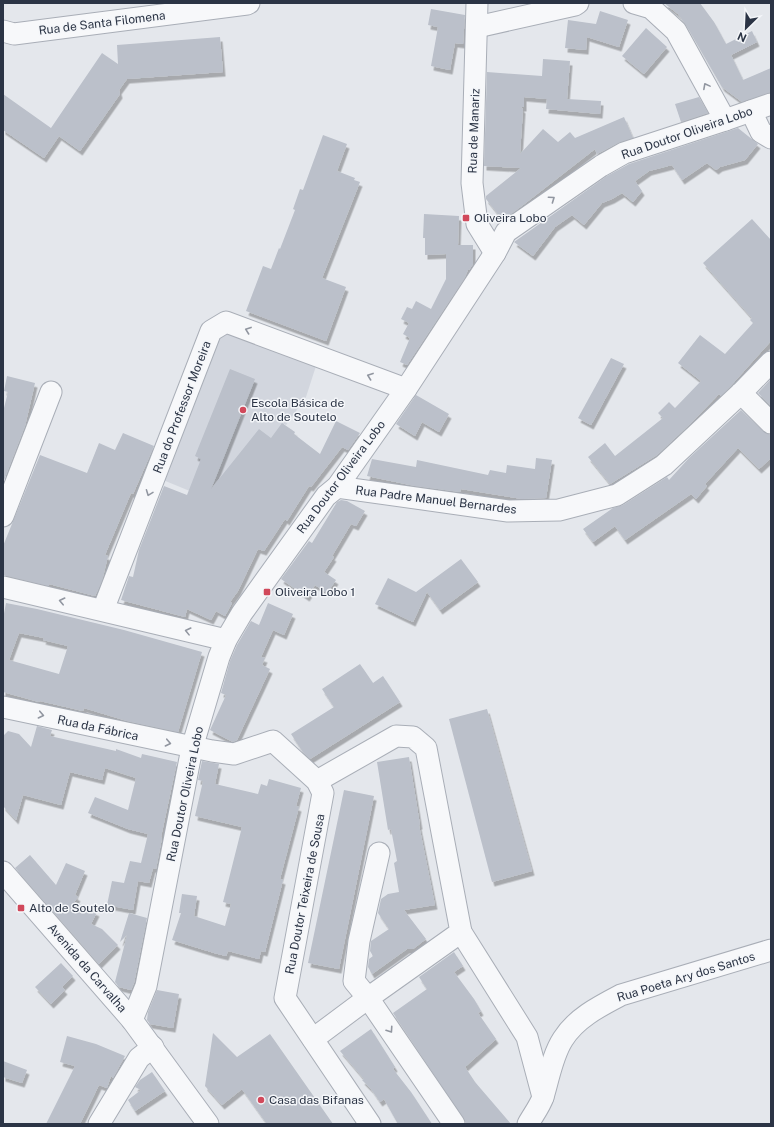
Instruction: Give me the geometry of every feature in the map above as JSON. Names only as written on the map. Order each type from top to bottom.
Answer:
[{"type":"street","name":"Rua de Santa Filomena","points":[[3,31],[14,34],[249,3]]},
{"type":"street","name":"Rua de Manariz","points":[[477,3],[472,183],[477,224],[495,253]]},
{"type":"street","points":[[477,27],[575,5],[578,3]]},
{"type":"street","points":[[634,3],[651,8],[676,31],[725,120]]},
{"type":"street","name":"Rua Doutor Oliveira Lobo","points":[[132,1020],[146,986],[192,748],[219,656],[226,640],[242,613],[326,496],[337,487],[406,389],[495,253],[506,232],[601,166],[624,153],[751,112],[771,104]]},
{"type":"street","points":[[751,112],[761,132],[771,138]]},
{"type":"street","name":"Rua do Professor Moreira","points":[[103,610],[211,331],[226,322],[406,389]]},
{"type":"street","name":"Rua Padre Manuel Bernardes","points":[[337,487],[508,511],[560,510],[617,495],[664,465],[741,393],[771,362]]},
{"type":"street","points":[[3,516],[52,392]]},
{"type":"street","points":[[741,393],[771,423]]},
{"type":"street","points":[[3,587],[226,640]]},
{"type":"street","name":"Rua da Fábrica","points":[[3,707],[192,748]]},
{"type":"street","points":[[317,781],[396,736],[413,738],[426,748],[461,932],[527,1037],[543,1098],[544,1124]]},
{"type":"street","name":"Rua Doutor Teixeira de Sousa","points":[[192,748],[234,754],[273,741],[317,781],[324,793],[285,998],[370,1124]]},
{"type":"street","points":[[379,853],[359,941],[354,981],[368,998],[454,1124]]},
{"type":"street","name":"Avenida da Carvalha","points":[[3,872],[132,1020],[208,1124]]},
{"type":"street","points":[[313,1039],[461,932]]},
{"type":"street","name":"Rua Poeta Ary dos Santos","points":[[528,1124],[543,1098],[562,1040],[581,1019],[621,995],[771,950]]},
{"type":"street","points":[[99,1124],[139,1058],[153,1047]]},
{"type":"shaded area","name":"Escola Básica de Alto de Soutelo","points":[[228,334],[316,366],[306,397],[286,425],[284,424],[219,503],[163,480],[218,342],[220,338]]},
{"type":"building","points":[[664,3],[700,3],[714,22],[726,44],[752,31],[757,42],[731,55],[743,80],[771,68],[771,92],[742,102],[722,87],[686,25],[678,14]]},
{"type":"building","points":[[431,9],[465,15],[463,44],[455,43],[450,70],[431,66],[438,27],[428,25]]},
{"type":"building","points":[[600,11],[628,20],[619,47],[587,37],[586,50],[565,48],[568,20],[596,24]]},
{"type":"building","points":[[646,28],[667,47],[644,74],[622,56]]},
{"type":"building","points":[[220,37],[223,72],[127,79],[119,90],[120,94],[80,151],[59,136],[44,158],[3,130],[3,94],[51,128],[102,53],[118,64],[117,45]]},
{"type":"building","points":[[543,59],[570,61],[567,99],[601,101],[600,114],[546,109],[547,99],[524,97],[524,107],[521,107],[523,109],[520,154],[543,129],[558,142],[570,132],[575,138],[624,117],[633,138],[618,143],[597,154],[595,149],[503,220],[486,199],[486,196],[521,168],[484,166],[487,72],[542,76]]},
{"type":"building","points":[[699,97],[708,113],[681,122],[675,104]]},
{"type":"building","points":[[738,128],[758,144],[745,160],[720,167],[716,170],[707,163],[682,180],[672,165],[649,171],[635,181],[642,191],[633,202],[622,193],[602,203],[584,225],[572,215],[555,227],[533,256],[514,242],[607,176],[629,164]]},
{"type":"building","points":[[323,135],[347,144],[337,171],[355,178],[354,180],[360,182],[322,278],[346,287],[326,341],[246,311],[263,266],[271,269],[279,248],[280,249],[295,210],[293,209],[300,189],[303,190]]},
{"type":"building","points":[[424,214],[459,216],[458,245],[473,245],[473,264],[407,365],[400,362],[410,338],[403,334],[409,323],[401,319],[407,307],[412,309],[416,301],[431,309],[446,279],[446,254],[425,255],[425,238],[423,238]]},
{"type":"building","points":[[752,219],[771,240],[771,341],[721,396],[719,394],[657,455],[610,484],[588,457],[605,443],[615,456],[663,418],[658,413],[669,402],[675,408],[701,381],[678,363],[700,335],[725,354],[753,323],[750,320],[752,318],[703,263]]},
{"type":"building","points":[[611,358],[624,364],[591,425],[578,418]]},
{"type":"building","points":[[230,369],[255,379],[211,489],[259,429],[271,438],[282,423],[295,432],[294,434],[320,454],[336,421],[360,433],[348,450],[342,447],[311,487],[309,486],[287,521],[285,519],[264,551],[258,549],[238,591],[230,602],[232,603],[225,616],[216,611],[211,620],[187,609],[185,617],[121,600],[129,576],[133,577],[139,550],[164,486],[187,495],[201,459],[195,456]]},
{"type":"building","points":[[7,376],[35,383],[25,426],[3,483],[3,412],[8,392],[4,391]]},
{"type":"building","points":[[771,379],[771,406],[758,393]]},
{"type":"building","points":[[416,395],[449,414],[439,432],[422,422],[415,436],[396,424]]},
{"type":"building","points":[[741,410],[763,431],[771,435],[771,458],[759,469],[738,448],[705,484],[707,486],[696,499],[691,494],[625,540],[615,526],[593,542],[583,529],[613,508],[623,505],[667,477],[669,480],[689,458]]},
{"type":"building","points":[[123,433],[154,446],[133,494],[131,493],[105,555],[108,556],[102,581],[95,596],[49,584],[49,586],[3,575],[3,546],[40,455],[87,473],[99,443],[115,450]]},
{"type":"building","points":[[536,458],[552,460],[546,498],[522,499],[461,489],[460,492],[415,486],[367,476],[372,459],[416,467],[417,460],[488,475],[490,470],[506,473],[507,465],[535,469]]},
{"type":"building","points":[[341,500],[347,501],[365,511],[356,526],[351,524],[332,556],[334,557],[324,572],[336,580],[327,593],[315,585],[307,597],[281,579],[309,541],[312,543],[337,502]]},
{"type":"building","points":[[461,559],[478,582],[440,610],[427,592],[413,622],[375,604],[388,578],[416,592]]},
{"type":"building","points":[[6,603],[124,630],[202,652],[178,732],[127,721],[84,708],[83,711],[39,702],[3,692],[3,619]],"holes":[[[19,633],[44,638],[43,640],[68,646],[59,674],[9,660]]]},
{"type":"building","points":[[268,603],[293,614],[284,635],[273,630],[261,657],[265,658],[262,665],[270,669],[237,740],[233,742],[210,730],[226,695],[221,693],[230,661],[237,645],[251,621],[259,625]]},
{"type":"building","points":[[360,664],[373,683],[383,676],[400,702],[310,759],[303,752],[291,734],[334,707],[322,689]]},
{"type":"building","points":[[487,709],[532,871],[492,882],[449,719]]},
{"type":"building","points":[[37,726],[52,730],[50,736],[116,751],[116,749],[141,758],[142,754],[177,762],[161,837],[156,869],[153,868],[149,883],[138,881],[133,910],[107,905],[112,881],[124,883],[130,861],[141,863],[148,834],[128,829],[88,813],[95,797],[128,810],[136,778],[105,768],[102,780],[70,772],[61,805],[23,795],[16,820],[3,806],[3,736],[8,731],[19,734],[31,747]]},
{"type":"building","points":[[409,757],[419,825],[435,905],[404,910],[426,939],[413,949],[407,949],[372,974],[368,967],[369,959],[373,956],[370,951],[371,941],[389,929],[378,913],[381,899],[388,894],[399,892],[394,863],[397,861],[391,829],[388,830],[377,762]]},
{"type":"building","points":[[202,761],[219,764],[215,784],[258,794],[261,784],[267,786],[269,779],[301,788],[296,806],[299,807],[280,879],[283,880],[265,952],[261,951],[259,959],[228,951],[226,956],[172,940],[181,913],[179,913],[182,894],[197,896],[194,916],[225,926],[231,904],[223,902],[242,827],[195,816],[203,781],[198,780]]},
{"type":"building","points":[[344,790],[374,796],[339,969],[308,963]]},
{"type":"building","points":[[30,855],[56,885],[66,863],[85,871],[75,895],[78,897],[74,902],[97,912],[91,924],[102,929],[118,945],[99,964],[15,868]]},
{"type":"building","points":[[129,913],[147,918],[134,983],[131,990],[119,987],[115,982],[127,935],[120,942]]},
{"type":"building","points":[[454,952],[463,966],[454,972],[474,999],[481,1011],[478,1013],[496,1039],[465,1067],[475,1082],[511,1124],[467,1124],[393,1013],[427,989],[419,977]]},
{"type":"building","points":[[61,963],[73,976],[62,987],[65,990],[51,1004],[35,987]]},
{"type":"building","points":[[157,990],[179,994],[173,1028],[150,1024],[147,1020],[148,1012]]},
{"type":"building","points":[[371,1029],[395,1067],[393,1069],[411,1092],[432,1124],[398,1124],[384,1099],[380,1102],[371,1089],[362,1080],[364,1079],[340,1051]]},
{"type":"building","points":[[213,1033],[237,1057],[270,1034],[333,1124],[267,1124],[242,1089],[222,1105],[205,1086]]},
{"type":"building","points":[[67,1036],[96,1044],[125,1056],[113,1078],[111,1076],[107,1088],[99,1085],[80,1124],[46,1124],[75,1066],[60,1062]]},
{"type":"building","points":[[3,1061],[27,1070],[22,1083],[3,1077]]},
{"type":"building","points":[[152,1072],[165,1091],[135,1111],[128,1100],[141,1090],[135,1087],[140,1080]]},
{"type":"place","name":"Oliveira Lobo","points":[[466,218]]},
{"type":"place","name":"Escola Básica de Alto de Soutelo","points":[[243,410]]},
{"type":"place","name":"Oliveira Lobo 1","points":[[267,592]]},
{"type":"place","name":"Alto de Soutelo","points":[[21,908]]},
{"type":"place","name":"Casa das Bifanas","points":[[261,1100]]}]
